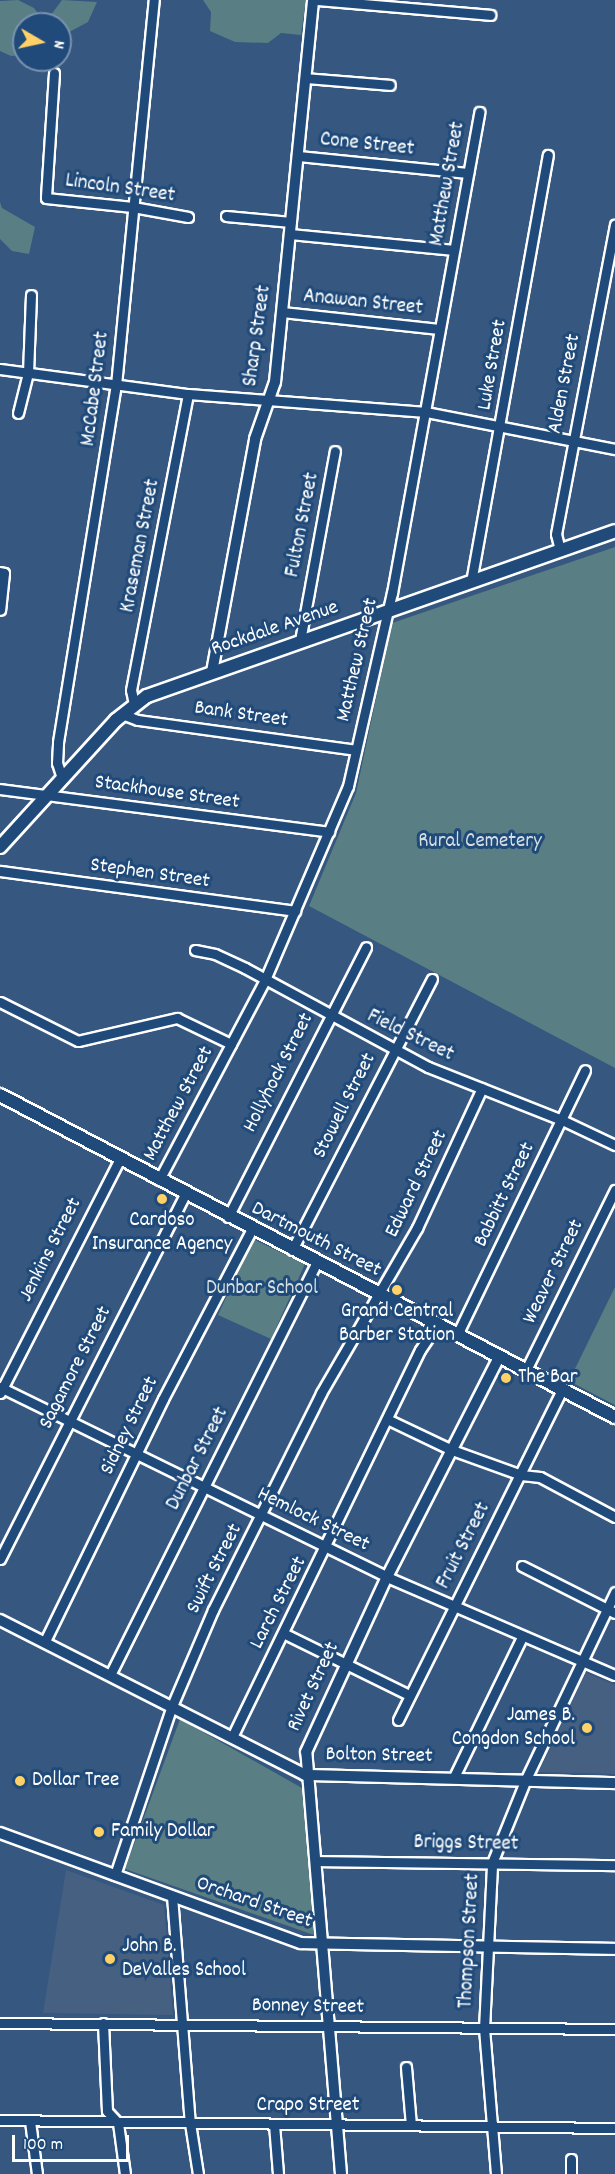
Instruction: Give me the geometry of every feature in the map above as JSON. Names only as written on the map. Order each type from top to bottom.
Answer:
[{"type":"main road","name":"Rockdale Avenue","points":[[0,847],[62,778],[134,704],[212,672],[615,531]]},
{"type":"main road","name":"Dartmouth Street","points":[[0,1095],[228,1217],[381,1294],[615,1417]]},
{"type":"street","name":"McCabe Street","points":[[62,778],[57,755],[60,721],[116,385],[154,0]]},
{"type":"street","points":[[315,0],[490,15]]},
{"type":"street","name":"Sharp Street","points":[[212,672],[255,439],[275,382],[305,78],[315,0]]},
{"type":"street","name":"Lincoln Street","points":[[54,73],[46,198],[133,207],[188,217]]},
{"type":"street","points":[[305,78],[390,86]]},
{"type":"street","name":"Matthew Street","points":[[159,1180],[264,982],[348,786],[388,611],[479,112]]},
{"type":"street","name":"Luke Street","points":[[471,582],[548,155]]},
{"type":"street","name":"Cone Street","points":[[298,156],[468,173]]},
{"type":"street","points":[[226,216],[291,222]]},
{"type":"street","name":"Alden Street","points":[[560,550],[556,534],[615,225]]},
{"type":"street","points":[[290,234],[454,250]]},
{"type":"street","points":[[18,413],[28,373],[31,295]]},
{"type":"street","name":"Anawan Street","points":[[282,312],[439,329]]},
{"type":"street","points":[[0,369],[188,394],[426,412],[615,449]]},
{"type":"street","name":"Kraseman Street","points":[[134,704],[131,690],[188,394]]},
{"type":"street","name":"Fulton Street","points":[[300,641],[335,451]]},
{"type":"street","points":[[0,610],[2,573]]},
{"type":"street","name":"Bank Street","points":[[122,714],[138,720],[356,750]]},
{"type":"street","name":"Stackhouse Street","points":[[0,789],[329,832]]},
{"type":"street","name":"Stephen Street","points":[[0,871],[295,911]]},
{"type":"street","name":"Hollyhock Street","points":[[228,1217],[366,947]]},
{"type":"street","name":"Field Street","points":[[195,950],[215,954],[393,1050],[562,1120],[615,1145]]},
{"type":"street","name":"Stowell Street","points":[[292,1250],[393,1050],[432,980]]},
{"type":"street","points":[[0,1002],[78,1041],[177,1018],[231,1044]]},
{"type":"street","name":"Babbitt Street","points":[[457,1335],[585,1070]]},
{"type":"street","name":"Edward Street","points":[[381,1294],[457,1146],[482,1088]]},
{"type":"street","name":"Jenkins Street","points":[[1,1389],[120,1158]]},
{"type":"street","name":"Weaver Street","points":[[526,1370],[615,1190]]},
{"type":"street","name":"Sagamore Street","points":[[0,1559],[185,1194]]},
{"type":"street","name":"Sidney Street","points":[[45,1641],[136,1455],[252,1229]]},
{"type":"street","name":"Dunbar Street","points":[[111,1674],[317,1262]]},
{"type":"street","name":"Swift Street","points":[[115,1875],[172,1706],[213,1610],[262,1516],[321,1393],[381,1294]]},
{"type":"street","name":"Larch Street","points":[[232,1737],[327,1548],[420,1350],[437,1325]]},
{"type":"street","name":"Rivet Street","points":[[341,2174],[316,1861],[305,1775],[309,1743],[387,1577],[499,1357]]},
{"type":"street","name":"Hemlock Street","points":[[1,1389],[71,1418],[136,1455],[387,1577],[522,1637],[615,1675]]},
{"type":"street","name":"Fruit Street","points":[[398,1720],[562,1389]]},
{"type":"street","points":[[388,1420],[452,1450],[521,1475],[540,1477],[615,1517]]},
{"type":"street","points":[[522,1566],[611,1611]]},
{"type":"street","name":"Thompson Street","points":[[496,2174],[484,2029],[492,1863],[526,1779],[583,1660],[611,1611],[615,1592]]},
{"type":"street","name":"Bolton Street","points":[[0,1620],[111,1674],[305,1775],[454,1777],[615,1783]]},
{"type":"street","points":[[283,1633],[409,1695]]},
{"type":"street","points":[[454,1777],[522,1637]]},
{"type":"street","name":"Orchard Street","points":[[0,1833],[301,1943],[615,1949]]},
{"type":"street","name":"Briggs Street","points":[[316,1861],[615,1865]]},
{"type":"street","points":[[172,1896],[190,2123],[198,2174]]},
{"type":"street","name":"Bonney Street","points":[[0,2023],[615,2029]]},
{"type":"street","points":[[103,2023],[107,2111],[118,2123],[125,2174]]},
{"type":"street","points":[[406,2067],[411,2125]]},
{"type":"street","name":"Crapo Street","points":[[0,2120],[615,2128]]},
{"type":"street","points":[[30,2121],[37,2174]]},
{"type":"street","points":[[274,2124],[278,2174]]},
{"type":"street","points":[[571,2159],[571,2174]]},
{"type":"shaded area","name":"James B. Congdon School","points":[[586,1673],[615,1685],[615,1774],[539,1772]]},
{"type":"shaded area","name":"John B. DeValles School","points":[[66,1870],[164,1905],[173,2015],[43,2013]]},
{"type":"green space","points":[[18,0],[34,8],[37,12],[12,12],[12,56],[0,51],[0,1]]},
{"type":"green space","points":[[62,0],[97,2],[88,22],[72,31],[72,12],[53,12]]},
{"type":"green space","points":[[203,0],[306,0],[301,35],[281,33],[268,43],[235,42],[210,31],[211,12]]},
{"type":"green space","points":[[0,202],[2,208],[35,227],[29,254],[12,251],[0,239]]},
{"type":"green space","name":"Rural Cemetery","points":[[615,547],[615,1068],[309,906],[356,793],[392,623]]},
{"type":"green space","name":"Dunbar School","points":[[253,1239],[305,1264],[271,1339],[218,1315]]},
{"type":"green space","points":[[615,1287],[615,1405],[569,1381]]},
{"type":"green space","points":[[180,1719],[302,1788],[314,1935],[125,1869]]},
{"type":"place","name":"Cardoso Insurance Agency","points":[[162,1199]]},
{"type":"place","name":"Grand Central Barber Station","points":[[397,1290]]},
{"type":"place","name":"The Bar","points":[[506,1378]]},
{"type":"place","name":"James B. Congdon School","points":[[587,1728]]},
{"type":"place","name":"Dollar Tree","points":[[20,1781]]},
{"type":"place","name":"Family Dollar","points":[[99,1832]]},
{"type":"place","name":"John B. DeValles School","points":[[110,1959]]}]
